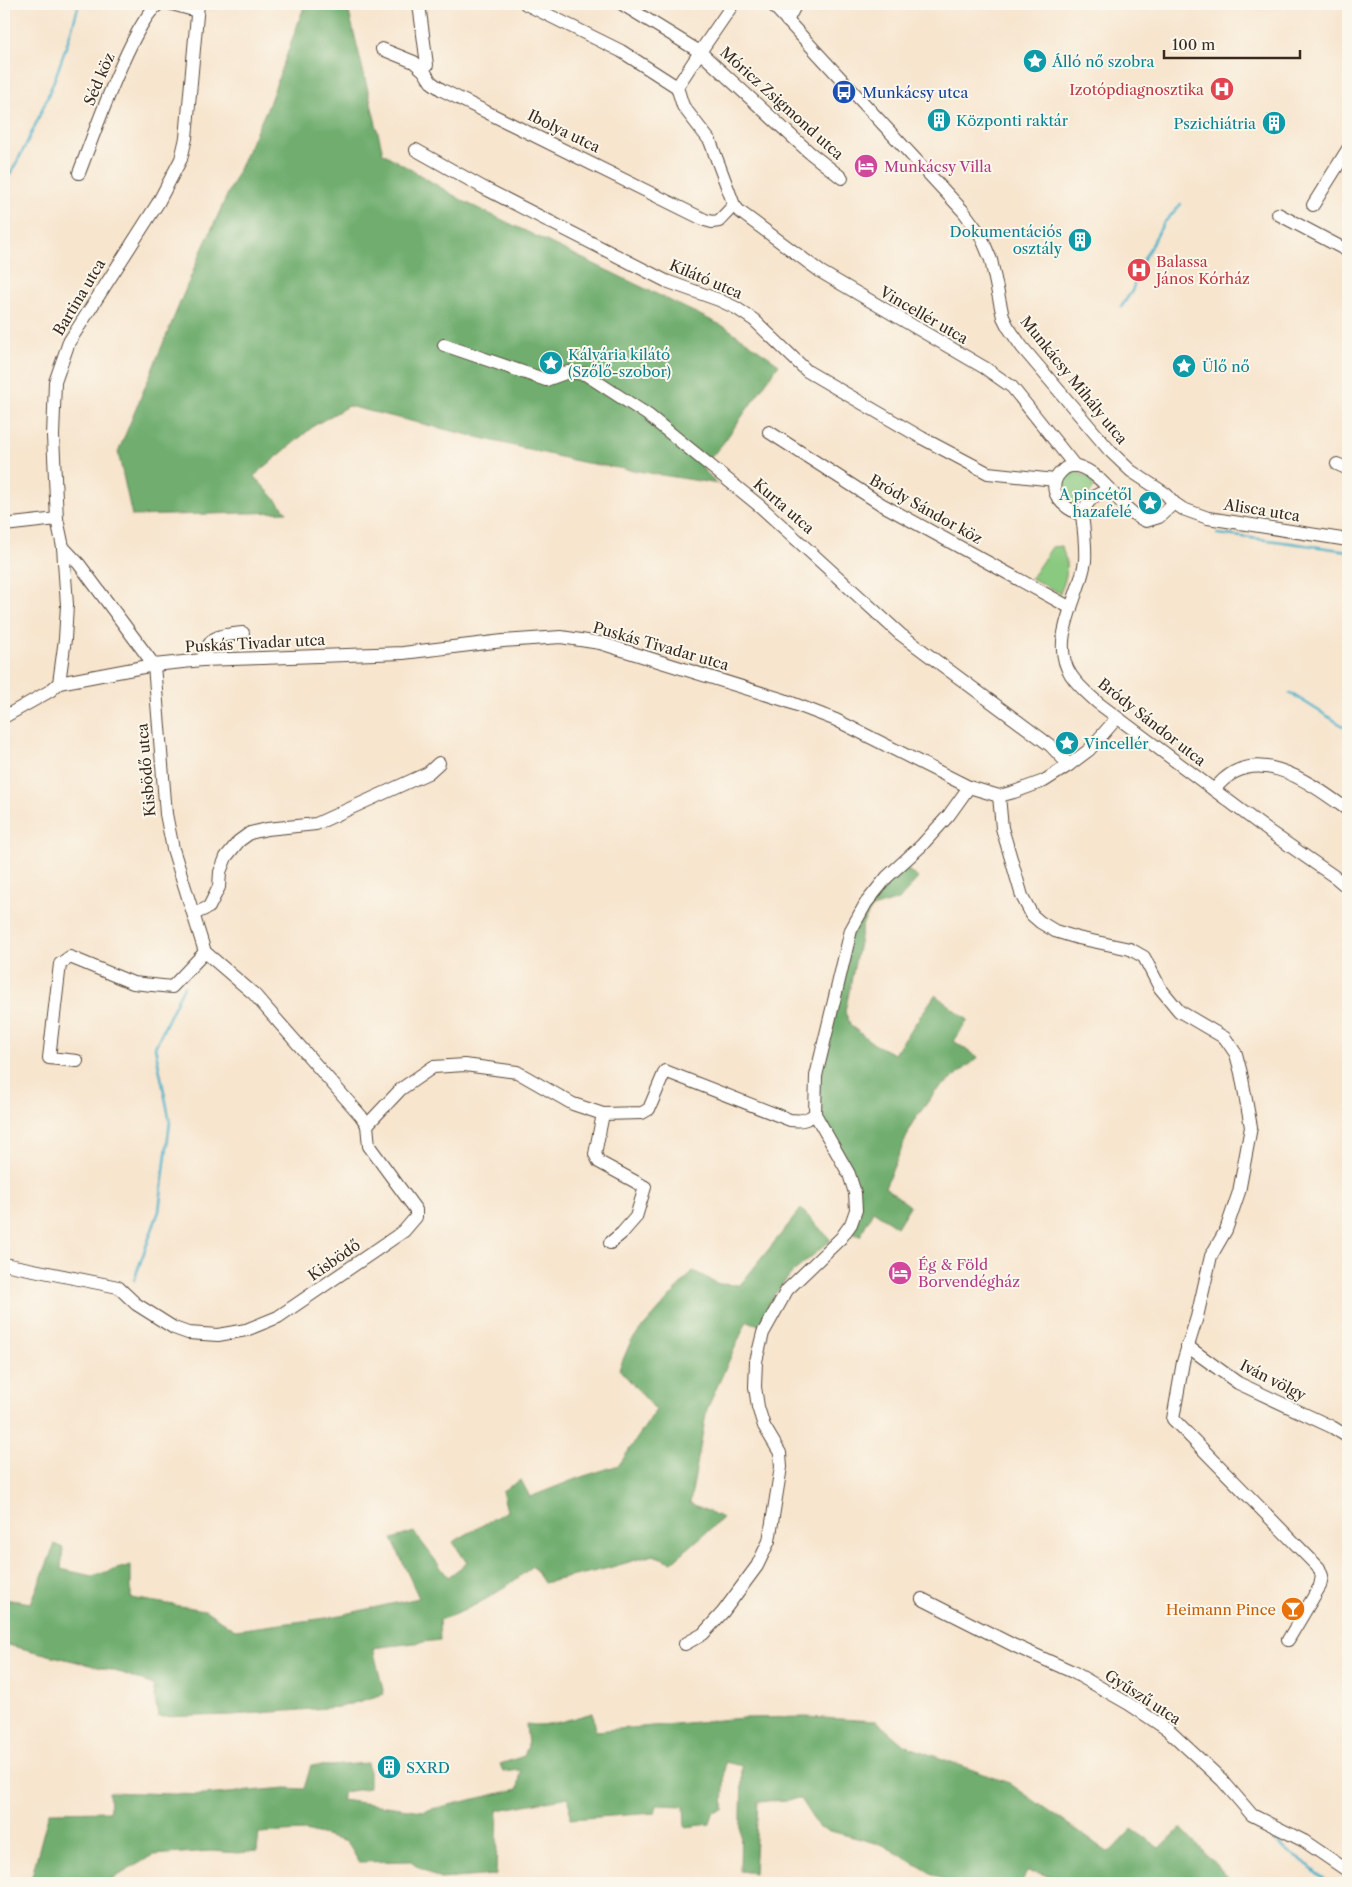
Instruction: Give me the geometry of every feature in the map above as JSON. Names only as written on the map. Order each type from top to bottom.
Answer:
[{"type":"street","name":"Séd köz","points":[[79,173],[129,48],[148,14],[159,4]]},
{"type":"street","points":[[172,4],[198,7]]},
{"type":"street","points":[[419,4],[427,65]]},
{"type":"street","points":[[526,4],[621,51],[677,87],[684,106],[710,141],[736,208]]},
{"type":"street","points":[[622,4],[700,52]]},
{"type":"street","name":"Móricz Zsigmond utca","points":[[677,87],[733,4]]},
{"type":"street","name":"Munkácsy Mihály utca","points":[[772,4],[964,212],[980,234],[991,260],[1003,317],[1022,347],[1110,451],[1131,471],[1166,494],[1174,503]]},
{"type":"street","points":[[787,21],[796,4]]},
{"type":"street","name":"Bartina utca","points":[[59,683],[67,605],[63,547],[57,520],[53,436],[55,382],[69,342],[158,203],[181,160],[186,138],[198,7]]},
{"type":"street","name":"Ibolya utca","points":[[382,49],[414,62],[424,71],[431,82],[442,90],[705,220],[719,221],[736,208]]},
{"type":"street","name":"Móricz Zsigmond utca","points":[[700,52],[809,152],[842,178]]},
{"type":"street","name":"Kilátó utca","points":[[416,150],[484,188],[666,281],[736,308],[754,320],[806,371],[922,438],[988,473],[1055,480]]},
{"type":"street","points":[[1314,205],[1348,150]]},
{"type":"street","name":"Vincellér utca","points":[[736,208],[821,272],[985,368],[1012,387],[1075,466]]},
{"type":"street","points":[[1278,214],[1348,251]]},
{"type":"street","name":"Kurta utca","points":[[444,345],[546,380],[568,372],[585,374],[648,415],[761,507],[900,634],[1051,746],[1069,765]]},
{"type":"street","name":"Bródy Sándor köz","points":[[769,432],[881,504],[1071,608]]},
{"type":"street","points":[[1109,490],[1099,493],[1090,500],[1084,507],[1082,515],[1071,511],[1061,503],[1055,492],[1055,480],[1066,467],[1075,466],[1089,472],[1109,490],[1133,514],[1146,521],[1159,518],[1174,503]]},
{"type":"street","name":"Alisca utca","points":[[1174,503],[1183,509],[1208,518],[1348,540]]},
{"type":"street","name":"Bródy Sándor utca","points":[[1082,515],[1085,535],[1085,561],[1063,636],[1064,652],[1070,673],[1080,686],[1117,718],[1348,888]]},
{"type":"street","points":[[4,525],[57,520]]},
{"type":"street","points":[[63,547],[79,564],[154,665]]},
{"type":"street","points":[[202,660],[208,644],[214,638],[243,633]]},
{"type":"street","name":"Puskás Tivadar utca","points":[[59,683],[154,665],[202,660],[403,653],[503,641],[561,637],[600,643],[784,700],[836,720],[969,786],[1000,796]]},
{"type":"street","name":"Kisbödő utca","points":[[154,665],[166,814],[173,849],[205,952]]},
{"type":"street","points":[[4,717],[50,691],[59,683]]},
{"type":"street","points":[[1117,718],[1089,750],[1069,765],[1044,781],[1000,796],[1002,828],[1017,881],[1032,915],[1055,931],[1130,949],[1144,957],[1169,1001],[1179,1011],[1225,1038],[1236,1054],[1251,1127],[1239,1192],[1226,1230],[1211,1256],[1197,1317],[1182,1362],[1172,1420],[1319,1568],[1322,1576],[1320,1586],[1288,1640]]},
{"type":"street","points":[[194,914],[209,907],[219,887],[220,872],[226,857],[239,841],[250,833],[267,829],[316,824],[428,773],[439,763]]},
{"type":"street","points":[[1214,790],[1221,780],[1235,771],[1248,766],[1275,769],[1295,775],[1348,810]]},
{"type":"street","points":[[685,1644],[703,1634],[723,1612],[757,1566],[769,1541],[781,1467],[780,1453],[764,1426],[755,1387],[756,1361],[763,1334],[787,1290],[832,1249],[851,1224],[856,1210],[855,1193],[849,1174],[815,1114],[816,1076],[851,930],[866,903],[887,877],[921,846],[949,815],[969,786]]},
{"type":"street","points":[[77,1061],[49,1058],[60,964],[70,957],[133,983],[172,987],[205,952],[254,994],[367,1125],[401,1089],[433,1067],[444,1065],[465,1065],[517,1072],[574,1104],[603,1114],[642,1113],[649,1109],[665,1072],[790,1120],[808,1120],[815,1114]]},
{"type":"street","points":[[603,1114],[595,1154],[599,1162],[645,1187],[636,1217],[610,1243]]},
{"type":"street","name":"Kisbödő","points":[[4,1264],[118,1287],[136,1304],[174,1328],[188,1333],[218,1334],[246,1330],[278,1317],[306,1299],[404,1230],[416,1217],[416,1210],[369,1146],[367,1125]]},
{"type":"street","name":"Iván völgy","points":[[1187,1346],[1238,1383],[1332,1427],[1348,1437]]},
{"type":"street","name":"Gyűszű utca","points":[[922,1599],[1015,1646],[1072,1672],[1129,1704],[1168,1730],[1222,1780],[1252,1815],[1304,1841],[1348,1871]]},
{"type":"green space","points":[[305,4],[347,4],[383,153],[465,202],[727,328],[779,364],[724,442],[702,468],[718,484],[581,462],[348,406],[315,425],[254,476],[287,512],[132,516],[118,452],[201,252],[269,104]]},
{"type":"green space","points":[[1073,471],[1090,478],[1094,487],[1085,498],[1072,504],[1063,498],[1060,485],[1062,478]]},
{"type":"green space","points":[[1061,546],[1066,570],[1065,581],[1060,593],[1031,578],[1052,547]]},
{"type":"green space","points":[[901,864],[918,878],[899,900],[872,908],[863,923],[845,1012],[851,1026],[874,1044],[894,1054],[935,995],[968,1020],[954,1041],[978,1058],[935,1092],[913,1122],[885,1187],[910,1206],[897,1227],[873,1211],[860,1236],[847,1231],[855,1193],[815,1115],[816,1076],[851,930]]},
{"type":"green space","points":[[801,1209],[831,1240],[791,1274],[774,1295],[759,1325],[747,1321],[707,1409],[690,1503],[723,1518],[672,1562],[653,1555],[605,1569],[544,1583],[533,1566],[489,1598],[439,1620],[440,1640],[373,1648],[384,1694],[340,1707],[233,1715],[158,1717],[153,1685],[122,1673],[4,1644],[4,1599],[31,1603],[55,1544],[63,1548],[61,1569],[92,1576],[131,1565],[131,1598],[205,1610],[235,1630],[326,1618],[419,1598],[392,1539],[414,1532],[448,1577],[467,1563],[453,1542],[507,1511],[502,1491],[521,1480],[530,1497],[578,1478],[619,1465],[656,1410],[619,1369],[631,1341],[693,1271],[719,1284],[740,1285]]},
{"type":"green space","points":[[593,1713],[596,1731],[742,1718],[806,1717],[876,1721],[904,1745],[1009,1783],[1109,1853],[1132,1829],[1160,1848],[1181,1828],[1233,1883],[1069,1883],[1053,1876],[1027,1872],[1021,1883],[948,1883],[883,1845],[819,1828],[800,1799],[758,1802],[754,1873],[740,1871],[742,1766],[725,1762],[723,1810],[713,1813],[710,1824],[685,1827],[684,1806],[657,1805],[655,1813],[570,1819],[569,1797],[498,1810],[496,1875],[440,1879],[411,1861],[359,1862],[347,1842],[306,1831],[259,1833],[257,1851],[238,1853],[211,1851],[153,1855],[106,1883],[30,1883],[49,1812],[110,1811],[109,1792],[204,1795],[286,1788],[304,1789],[311,1765],[331,1766],[367,1763],[369,1788],[344,1792],[341,1800],[423,1811],[518,1789],[521,1770],[503,1772],[500,1764],[524,1756],[528,1746],[526,1724],[551,1724]]},
{"type":"waterway","points":[[4,185],[48,97],[65,51],[79,4]]},
{"type":"waterway","points":[[1121,307],[1132,291],[1140,266],[1163,224],[1181,204]]},
{"type":"waterway","points":[[1217,534],[1348,551]]},
{"type":"waterway","points":[[1290,693],[1348,729]]},
{"type":"waterway","points":[[134,1280],[159,1211],[170,1122],[155,1047],[184,986]]},
{"type":"waterway","points":[[1261,1827],[1288,1852],[1314,1869],[1329,1883]]},
{"type":"place","name":"Álló nő szobra","points":[[1035,61]]},
{"type":"place","name":"Izotópdiagnosztika","points":[[1222,89]]},
{"type":"place","name":"Munkácsy utca","points":[[844,92]]},
{"type":"place","name":"Központi raktár","points":[[939,120]]},
{"type":"place","name":"Pszichiátria","points":[[1274,123]]},
{"type":"place","name":"Munkácsy Villa","points":[[866,166]]},
{"type":"place","name":"Dokumentációs osztály","points":[[1080,240]]},
{"type":"place","name":"Balassa János Kórház","points":[[1139,270]]},
{"type":"place","name":"Kálvária kilátó (Szőlő-szobor)","points":[[551,363]]},
{"type":"place","name":"Ülő nő","points":[[1184,366]]},
{"type":"place","name":"A pincétől hazafelé","points":[[1150,503]]},
{"type":"place","name":"Vincellér","points":[[1067,743]]},
{"type":"place","name":"Ég & Föld Borvendégház","points":[[900,1273]]},
{"type":"place","name":"Heimann Pince","points":[[1293,1609]]},
{"type":"place","name":"SXRD","points":[[389,1767]]}]
